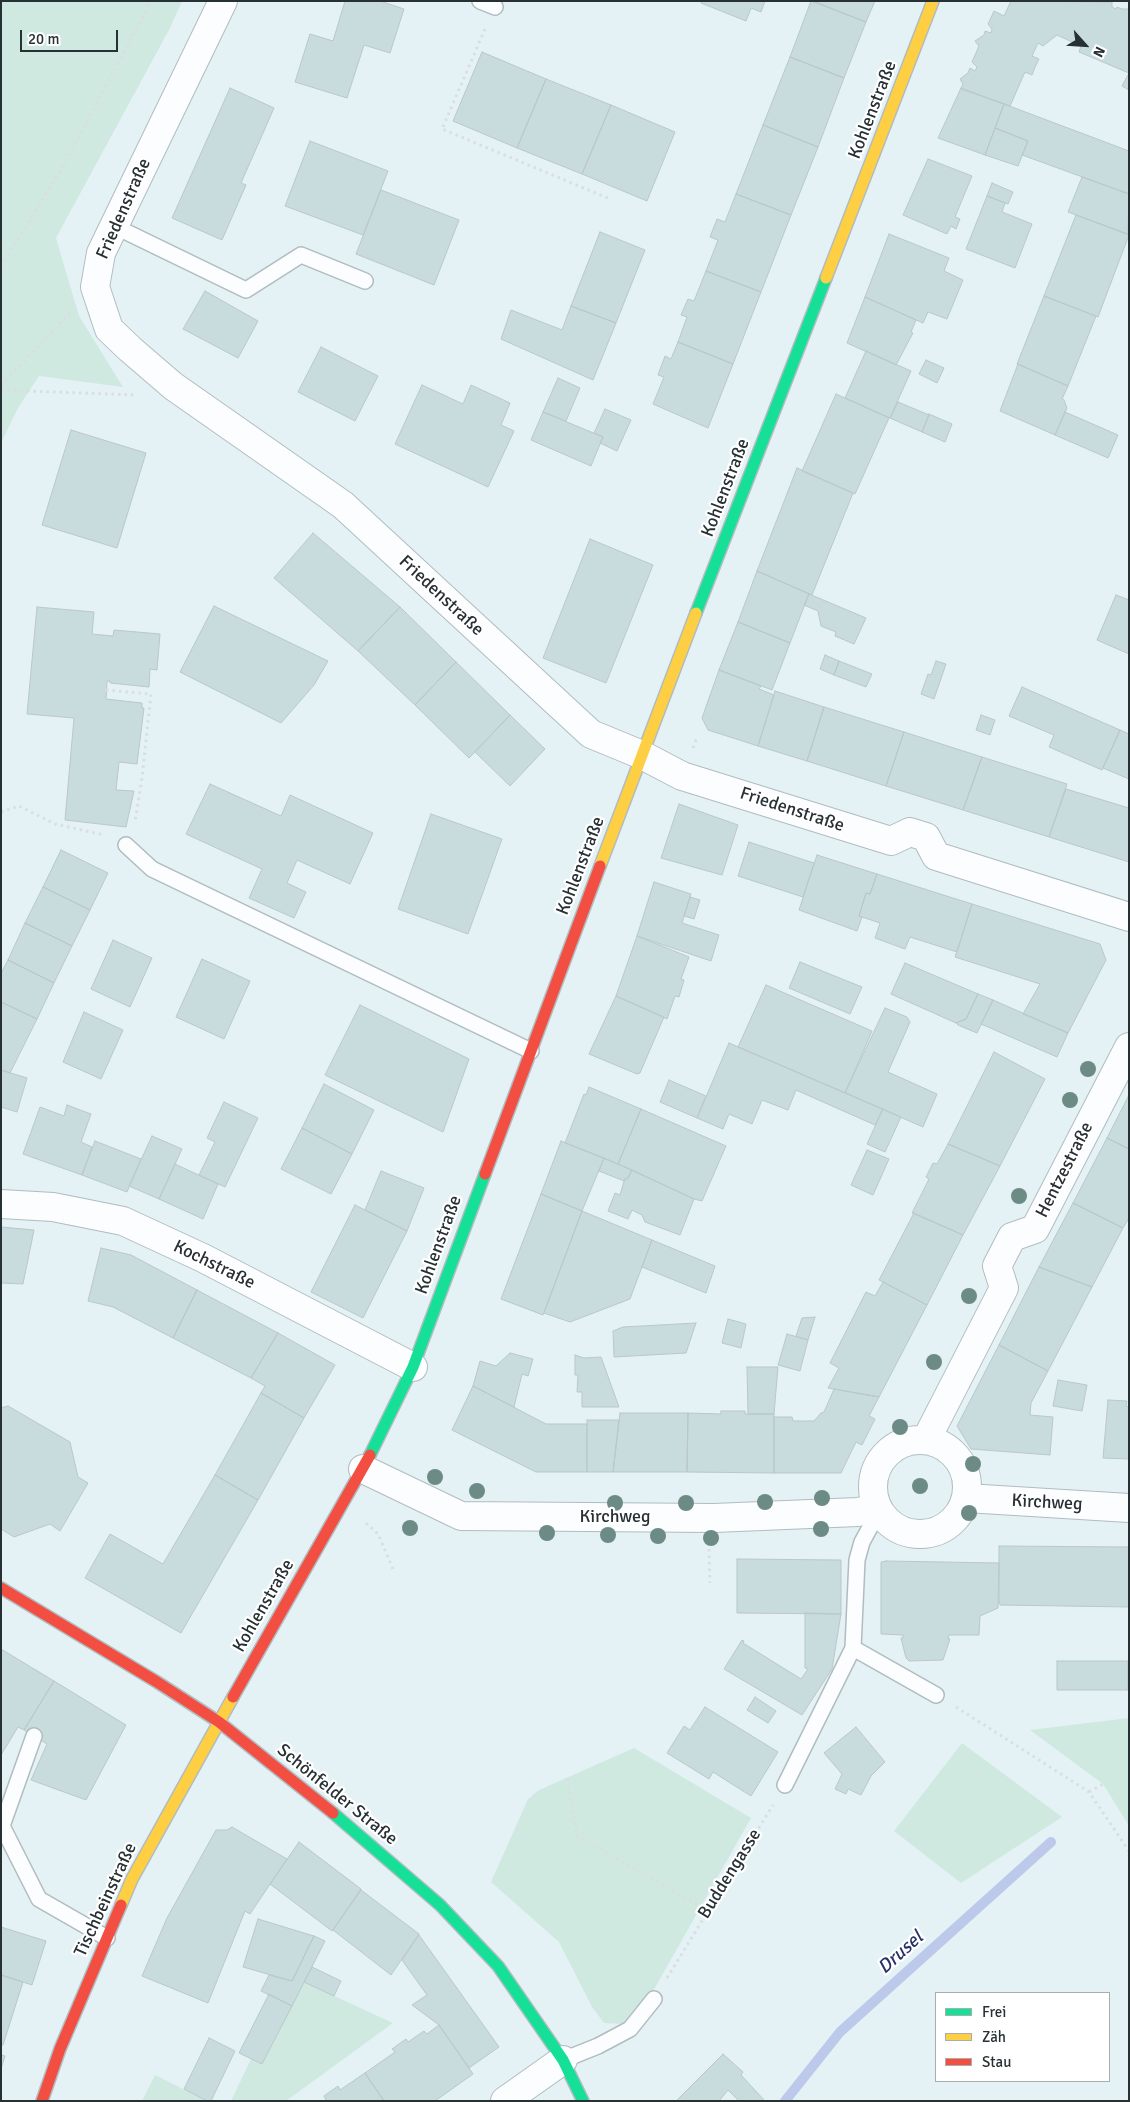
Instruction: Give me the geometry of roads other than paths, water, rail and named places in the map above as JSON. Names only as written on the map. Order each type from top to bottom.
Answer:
[{"type":"main road","name":"Kohlenstraße","points":[[218,1722],[363,1469],[413,1366],[642,755],[933,1]]},
{"type":"main road","name":"Schönfelder Straße","points":[[1,1588],[157,1682],[218,1722],[291,1778],[383,1854],[440,1905],[498,1966],[563,2060],[584,2101]]},
{"type":"main road","name":"Tischbeinstraße","points":[[42,2101],[60,2049],[132,1880],[218,1722]]},
{"type":"street","name":"Friedenstraße","points":[[222,1],[101,253],[95,287],[109,329],[173,386],[342,505],[592,734],[642,755],[682,776],[891,841],[910,832],[926,837],[936,856],[1129,917]]},
{"type":"street","name":"Hentzestraße","points":[[926,1440],[1004,1288],[997,1266],[1012,1237],[1035,1229],[1129,1047]]},
{"type":"street","name":"Kochstraße","points":[[1,1204],[53,1207],[123,1222],[203,1258],[413,1366]]},
{"type":"street","points":[[926,1440],[940,1444],[951,1451],[960,1462],[965,1473],[966,1498],[958,1515],[945,1528],[927,1534],[909,1533],[892,1525],[878,1509],[872,1489],[875,1472],[883,1457],[897,1446],[911,1441],[926,1440]]},
{"type":"street","name":"Kirchweg","points":[[363,1469],[461,1516],[714,1518],[858,1512],[878,1509]]},
{"type":"street","name":"Kirchweg","points":[[966,1498],[1129,1508]]},
{"type":"street","points":[[505,2101],[563,2060]]},
{"type":"lane","points":[[480,1],[494,7]]},
{"type":"lane","points":[[114,226],[246,290],[300,255],[365,281]]},
{"type":"lane","points":[[126,845],[152,869],[531,1051]]},
{"type":"lane","points":[[785,1785],[853,1648],[857,1560],[862,1542],[878,1509]]},
{"type":"lane","points":[[853,1648],[936,1695]]},
{"type":"lane","points":[[34,1736],[2,1826],[39,1899],[107,1938]]},
{"type":"lane","points":[[563,2060],[598,2046],[630,2029],[654,1999]]},
{"type":"waterway","name":"Drusel","points":[[785,2101],[840,2032],[1051,1842]]}]
